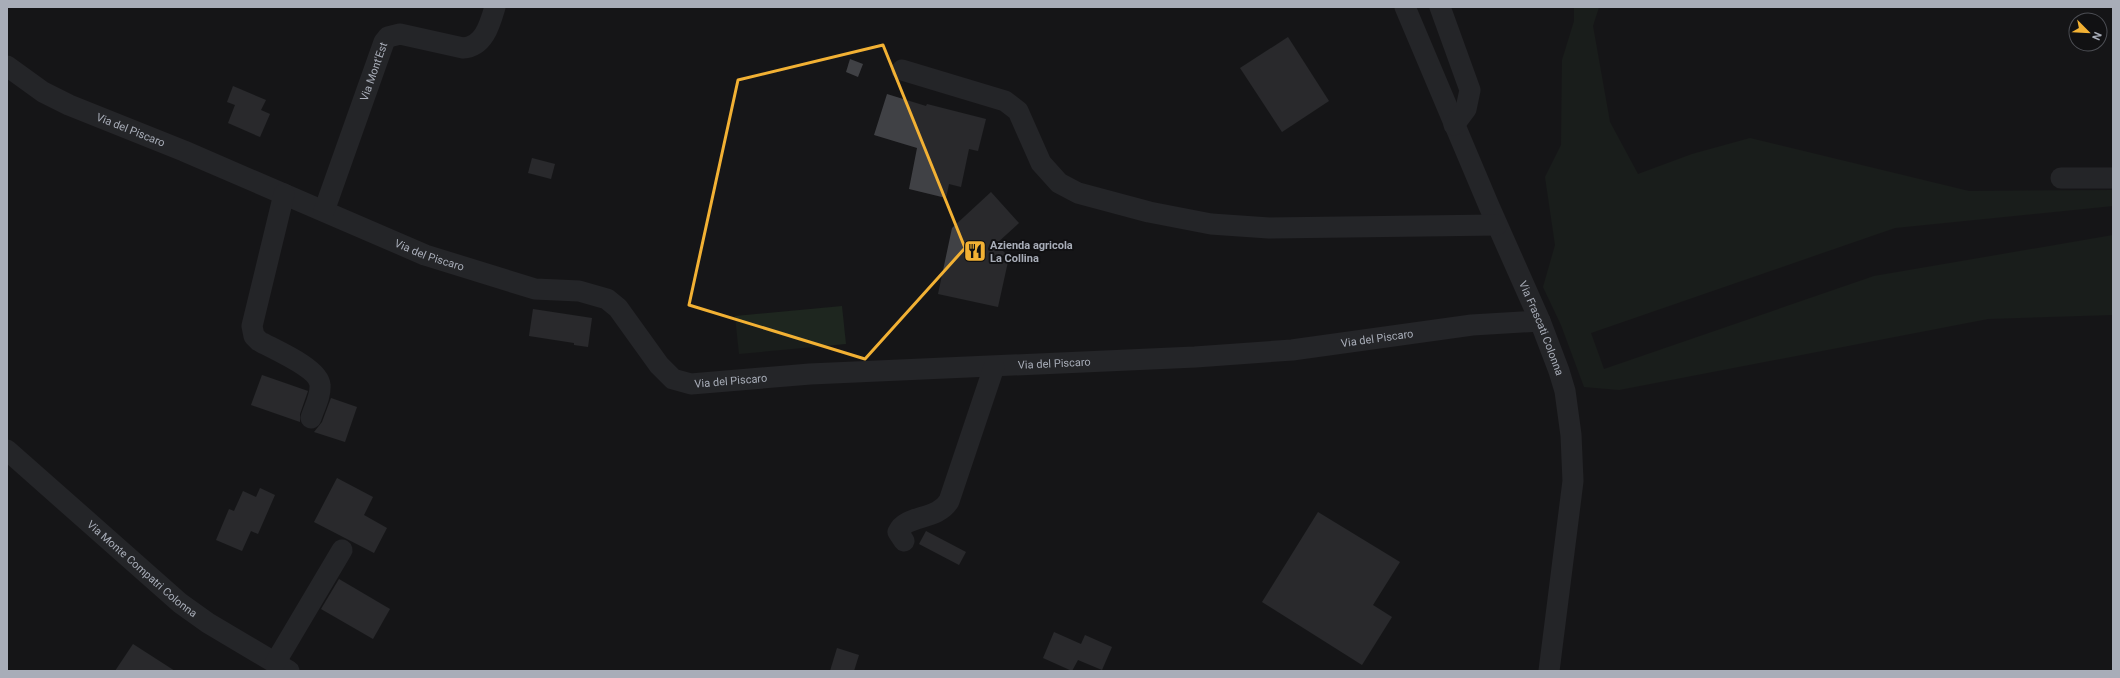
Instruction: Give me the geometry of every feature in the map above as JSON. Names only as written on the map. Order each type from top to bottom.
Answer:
[{"type":"street","name":"Via Mont'Est","points":[[324,211],[384,42],[388,37],[400,34],[469,48],[483,36],[495,7]]},
{"type":"street","name":"Via Frascati Colonna","points":[[1405,7],[1497,225],[1540,321],[1565,391],[1573,454],[1571,507],[1549,671]]},
{"type":"street","points":[[1440,7],[1470,90],[1466,110],[1454,124]]},
{"type":"street","name":"Via del Piscaro","points":[[7,66],[43,92],[69,105],[184,150],[425,255],[536,289],[579,291],[607,299],[618,308],[659,365],[673,379],[691,384],[810,374],[1195,357],[1292,350],[1472,325],[1540,321]]},
{"type":"street","points":[[902,70],[1005,101],[1013,106],[1022,118],[1041,163],[1059,183],[1078,193],[1149,212],[1211,224],[1269,228],[1497,225]]},
{"type":"street","points":[[2061,178],[2113,178]]},
{"type":"street","points":[[284,194],[252,326],[254,336],[259,341],[309,369],[317,377],[320,384],[320,392],[311,418]]},
{"type":"street","points":[[904,541],[898,532],[903,524],[941,511],[949,501],[994,367]]},
{"type":"street","name":"Via Monte Compatri Colonna","points":[[7,450],[180,603],[208,623],[282,667]]},
{"type":"street","points":[[282,667],[342,550]]},
{"type":"highlighted area","points":[[883,45],[965,248],[865,359],[689,305],[738,80]]},
{"type":"shaded area","points":[[1574,7],[1599,7],[1593,26],[1610,122],[1638,174],[1692,154],[1750,138],[1969,191],[2113,190],[2113,206],[1895,228],[1591,333],[1604,369],[1874,276],[2113,235],[2113,315],[1988,319],[1619,390],[1584,387],[1561,325],[1543,287],[1555,245],[1545,177],[1561,145],[1562,60],[1574,21]]},
{"type":"shaded area","points":[[842,306],[846,344],[739,354],[735,316]]},
{"type":"building","points":[[1288,37],[1329,101],[1282,132],[1240,68]]},
{"type":"building","points":[[850,59],[863,64],[858,77],[846,72]]},
{"type":"building","points":[[233,86],[266,100],[261,110],[270,114],[260,137],[228,123],[235,105],[227,102]]},
{"type":"building","points":[[887,94],[926,106],[927,104],[986,119],[978,151],[969,149],[961,187],[949,184],[946,198],[909,189],[917,148],[874,135]]},
{"type":"building","points":[[532,158],[555,164],[551,179],[528,173]]},
{"type":"building","name":"Azienda agricola La Collina","points":[[991,192],[1019,223],[996,244],[1009,257],[998,307],[938,294],[952,228]]},
{"type":"building","points":[[533,309],[592,318],[588,347],[574,345],[574,343],[529,336]]},
{"type":"building","points":[[262,375],[308,391],[300,414],[300,422],[251,405]]},
{"type":"building","points":[[331,398],[357,407],[345,442],[314,432],[322,422]]},
{"type":"building","points":[[337,478],[373,497],[364,515],[387,528],[374,553],[314,522]]},
{"type":"building","points":[[260,488],[275,495],[258,534],[251,531],[242,551],[216,540],[229,509],[234,511],[243,491],[256,497]]},
{"type":"building","points":[[1318,512],[1400,562],[1373,605],[1392,617],[1362,665],[1262,602]]},
{"type":"building","points":[[926,531],[966,552],[959,565],[919,544]]},
{"type":"building","points":[[339,579],[390,609],[373,639],[321,609]]},
{"type":"building","points":[[1054,632],[1081,644],[1085,635],[1112,647],[1102,670],[1078,660],[1072,671],[1043,658]]},
{"type":"building","points":[[133,644],[175,671],[115,671]]},
{"type":"building","points":[[837,648],[859,655],[854,671],[830,671]]},
{"type":"place","name":"Azienda agricola La Collina","points":[[975,251]]}]
